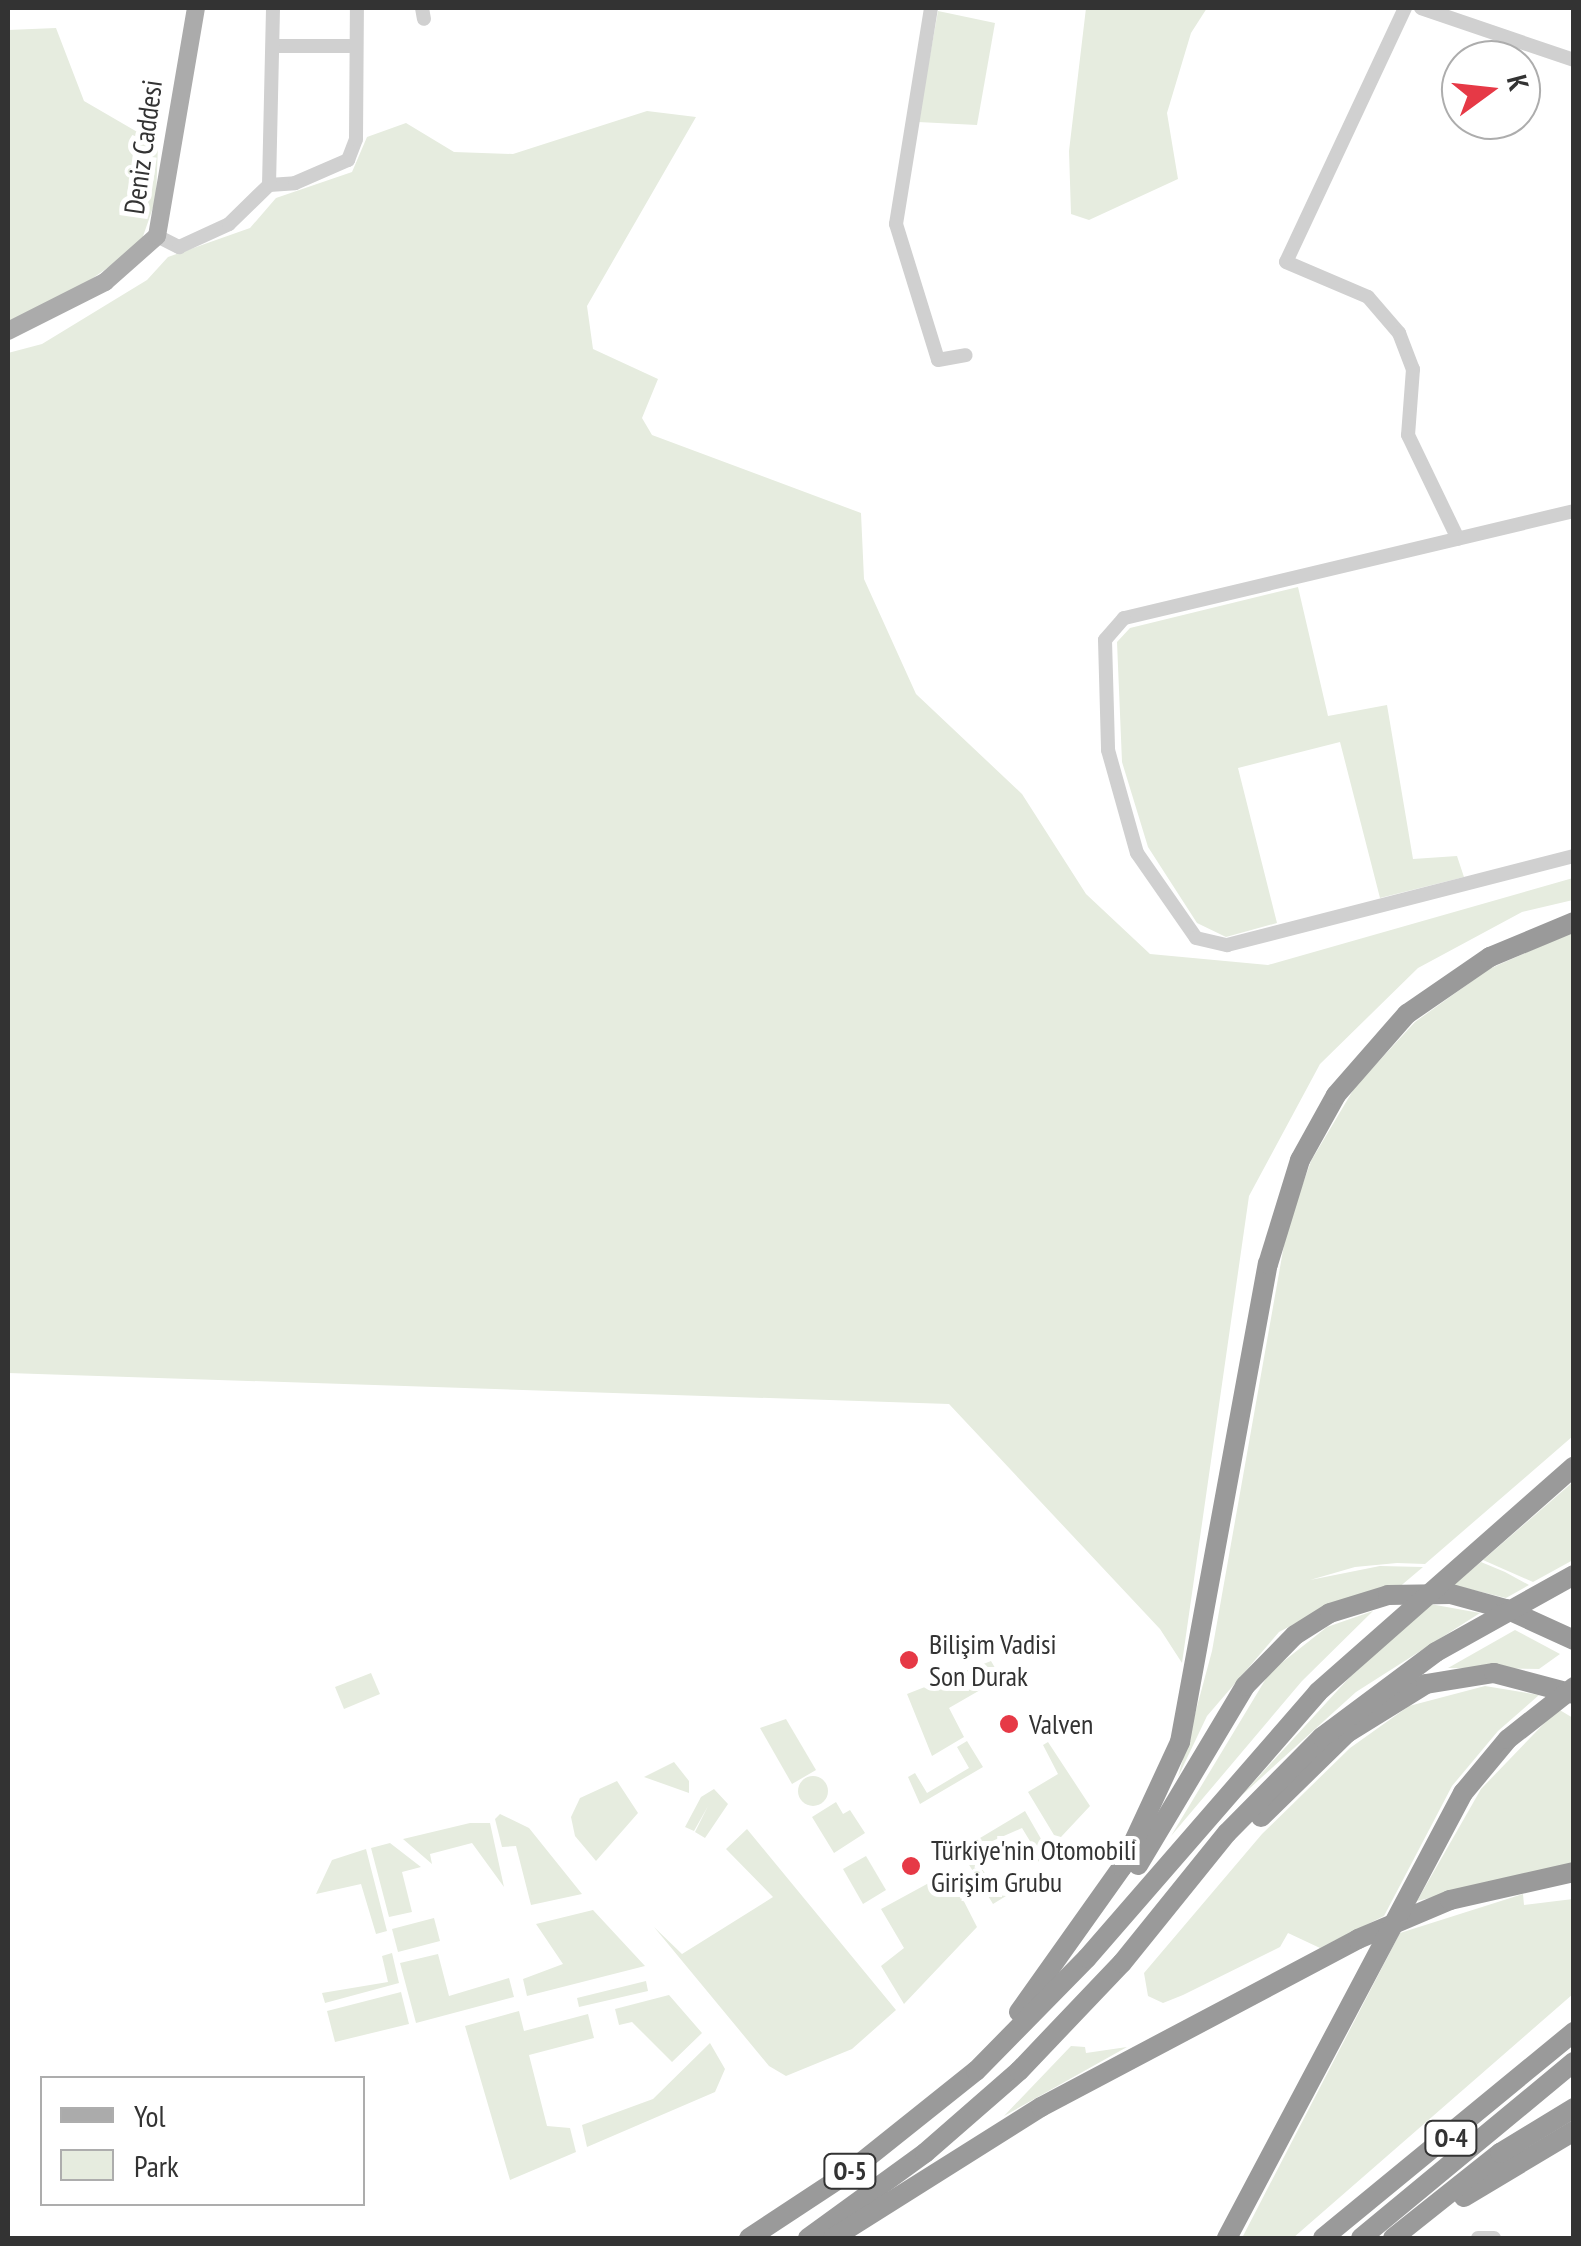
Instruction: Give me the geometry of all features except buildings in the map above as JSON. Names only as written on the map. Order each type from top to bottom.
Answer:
[{"type":"highway","points":[[1018,2012],[1150,1818],[1187,1718],[1268,1264],[1300,1160],[1336,1095],[1374,1047],[1423,1001],[1490,957],[1574,922]]},
{"type":"highway","points":[[947,2098],[1053,1996],[1282,1729],[1384,1629],[1574,1466]]},
{"type":"highway","points":[[808,2238],[925,2153],[1019,2071],[1298,1759],[1436,1652],[1574,1574]]},
{"type":"highway","points":[[947,2098],[1132,1874],[1245,1686],[1312,1623],[1372,1598],[1420,1591],[1490,1604],[1574,1640]]},
{"type":"highway","points":[[1187,1886],[1332,1746],[1408,1692],[1441,1680],[1494,1673],[1574,1694]]},
{"type":"highway","points":[[1227,2238],[1451,1813],[1492,1755],[1537,1712],[1574,1686]]},
{"type":"highway","points":[[834,2238],[1055,2099],[1358,1939],[1417,1913],[1501,1885],[1574,1872]]},
{"type":"highway","points":[[1511,2088],[1574,2013]]},
{"type":"highway","name":"O-4","points":[[1324,2238],[1511,2088],[1574,2032]]},
{"type":"highway","name":"O-4","points":[[1361,2238],[1574,2062]]},
{"type":"highway","name":"O-5","points":[[750,2238],[947,2098]]},
{"type":"highway","points":[[1393,2238],[1510,2146],[1574,2108]]},
{"type":"highway","points":[[1410,2238],[1497,2174],[1574,2131]]},
{"type":"main road","name":"Deniz Caddesi","points":[[8,331],[106,282],[157,236],[196,8]]},
{"type":"street","points":[[269,185],[276,46],[273,8]]},
{"type":"street","points":[[157,236],[179,247],[229,224],[269,185],[295,183],[348,160],[356,139],[357,8]]},
{"type":"street","points":[[931,8],[896,224],[938,360],[966,355]]},
{"type":"street","points":[[1405,8],[1286,262],[1368,297],[1399,333],[1413,368],[1408,435],[1458,539]]},
{"type":"street","points":[[1421,8],[1574,60]]},
{"type":"street","points":[[276,46],[356,46]]},
{"type":"street","points":[[1574,511],[1124,618],[1110,628],[1104,640],[1108,750],[1137,853],[1196,938],[1227,945],[1574,856]]},
{"type":"street","points":[[1478,2238],[1494,2238]]},
{"type":"green space","points":[[1086,8],[1207,8],[1191,33],[1167,113],[1178,179],[1089,220],[1071,214],[1069,151]]},
{"type":"green space","points":[[938,11],[995,23],[977,125],[918,122]]},
{"type":"green space","points":[[56,28],[84,101],[158,144],[156,199],[140,245],[66,297],[8,321],[8,30]]},
{"type":"green space","points":[[647,111],[696,117],[587,306],[593,349],[658,379],[642,418],[652,435],[861,513],[864,579],[916,694],[1022,794],[1086,894],[1150,954],[1268,965],[1573,878],[1573,900],[1522,912],[1418,968],[1320,1064],[1249,1196],[1182,1663],[1160,1629],[949,1404],[8,1373],[8,353],[42,344],[147,280],[168,257],[250,228],[276,198],[352,172],[367,137],[406,123],[454,152],[513,154]]},
{"type":"green space","points":[[1298,587],[1328,716],[1387,705],[1413,859],[1457,856],[1464,877],[1380,898],[1340,742],[1238,768],[1277,923],[1226,937],[1197,923],[1148,847],[1122,762],[1117,642],[1130,628]]},
{"type":"green space","points":[[1573,932],[1573,1436],[1425,1564],[1355,1567],[1310,1580],[1380,1566],[1423,1567],[1397,1589],[1340,1600],[1279,1632],[1207,1716],[1178,1777],[1212,1651],[1287,1228],[1311,1161],[1355,1087],[1415,1022],[1489,969]]},
{"type":"green space","points":[[1573,1482],[1573,1560],[1533,1582],[1483,1560]]},
{"type":"green space","points":[[1481,1562],[1529,1585],[1506,1598],[1453,1585]]},
{"type":"green space","points":[[1430,1604],[1480,1613],[1356,1692],[1240,1797],[1348,1679]]},
{"type":"green space","points":[[1373,1611],[1302,1681],[1171,1836],[1270,1672],[1327,1627]]},
{"type":"green space","points":[[1515,1630],[1560,1654],[1539,1669],[1448,1668]]},
{"type":"green space","points":[[991,1661],[1001,1678],[949,1708],[964,1737],[932,1756],[907,1694]]},
{"type":"green space","points":[[371,1673],[380,1694],[344,1709],[335,1687]]},
{"type":"green space","points":[[1485,1686],[1539,1695],[1498,1731],[1452,1786],[1384,1916],[1320,1948],[1288,1933],[1280,1947],[1183,1995],[1163,2003],[1148,1996],[1144,1973],[1262,1834],[1350,1748],[1409,1706]]},
{"type":"green space","points":[[1558,1709],[1573,1718],[1573,1864],[1417,1901],[1481,1789]]},
{"type":"green space","points":[[786,1719],[816,1770],[792,1784],[760,1728]]},
{"type":"green space","points":[[967,1741],[983,1767],[920,1804],[908,1777],[915,1773],[927,1793],[969,1768],[957,1747]]},
{"type":"green space","points":[[1048,1742],[1090,1806],[1061,1837],[1054,1835],[1028,1792],[1058,1774],[1043,1745]]},
{"type":"green space","points":[[674,1762],[689,1781],[689,1793],[644,1777]]},
{"type":"green space","points":[[813,1776],[827,1785],[828,1791],[819,1805],[813,1806],[799,1797],[798,1791],[807,1777]]},
{"type":"green space","points":[[617,1781],[638,1813],[596,1861],[575,1836],[571,1817],[580,1798]]},
{"type":"green space","points":[[714,1789],[728,1804],[705,1838],[695,1832],[708,1806],[694,1831],[685,1827],[701,1797]]},
{"type":"green space","points":[[836,1802],[843,1814],[850,1810],[865,1833],[834,1853],[812,1817]]},
{"type":"green space","points":[[1025,1811],[1048,1851],[1036,1864],[1039,1856],[1022,1828],[981,1846],[975,1856],[997,1895],[1006,1896],[993,1904],[960,1850]]},
{"type":"green space","points":[[500,1814],[529,1828],[582,1894],[531,1905],[516,1846],[502,1847],[495,1819]]},
{"type":"green space","points":[[470,1823],[490,1823],[504,1887],[472,1843],[430,1854],[432,1864],[403,1839]]},
{"type":"green space","points":[[747,1829],[896,2010],[852,2049],[786,2076],[769,2066],[654,1927],[682,1954],[773,1897],[726,1849]]},
{"type":"green space","points":[[390,1843],[421,1867],[402,1872],[412,1912],[389,1917],[371,1848]]},
{"type":"green space","points":[[366,1849],[387,1931],[376,1934],[361,1884],[316,1894],[332,1860]]},
{"type":"green space","points":[[866,1856],[886,1890],[863,1904],[843,1869]]},
{"type":"green space","points":[[949,1872],[977,1927],[904,2004],[881,1966],[904,1948],[881,1909]]},
{"type":"green space","points":[[1523,1894],[1524,1905],[1573,1899],[1573,1994],[1293,2238],[1242,2238],[1400,1933]]},
{"type":"green space","points":[[593,1910],[645,1966],[527,1996],[523,1979],[563,1964],[536,1924]]},
{"type":"green space","points":[[434,1918],[440,1941],[398,1952],[392,1929]]},
{"type":"green space","points":[[392,1953],[399,1983],[325,2003],[322,1993],[388,1982],[382,1956]]},
{"type":"green space","points":[[438,1954],[449,1996],[509,1978],[514,1997],[416,2023],[400,1963]]},
{"type":"green space","points":[[646,1981],[648,1991],[579,2007],[577,1998]]},
{"type":"green space","points":[[401,1992],[409,2024],[335,2042],[327,2011]]},
{"type":"green space","points":[[669,1995],[702,2033],[672,2062],[632,2022],[619,2025],[615,2009]]},
{"type":"green space","points":[[519,2011],[524,2031],[588,2014],[594,2038],[529,2055],[547,2126],[570,2128],[576,2152],[510,2180],[465,2026]]},
{"type":"green space","points":[[710,2043],[725,2069],[715,2092],[587,2147],[582,2125],[653,2099]]},
{"type":"green space","points":[[1071,2046],[1085,2047],[1086,2053],[1127,2047],[1004,2116]]},
{"type":"place","name":"Bilişim Vadisi Son Durak","points":[[909,1660]]},
{"type":"place","name":"Valven","points":[[1009,1724]]},
{"type":"place","name":"Türkiye'nin Otomobili Girişim Grubu","points":[[911,1866]]}]
